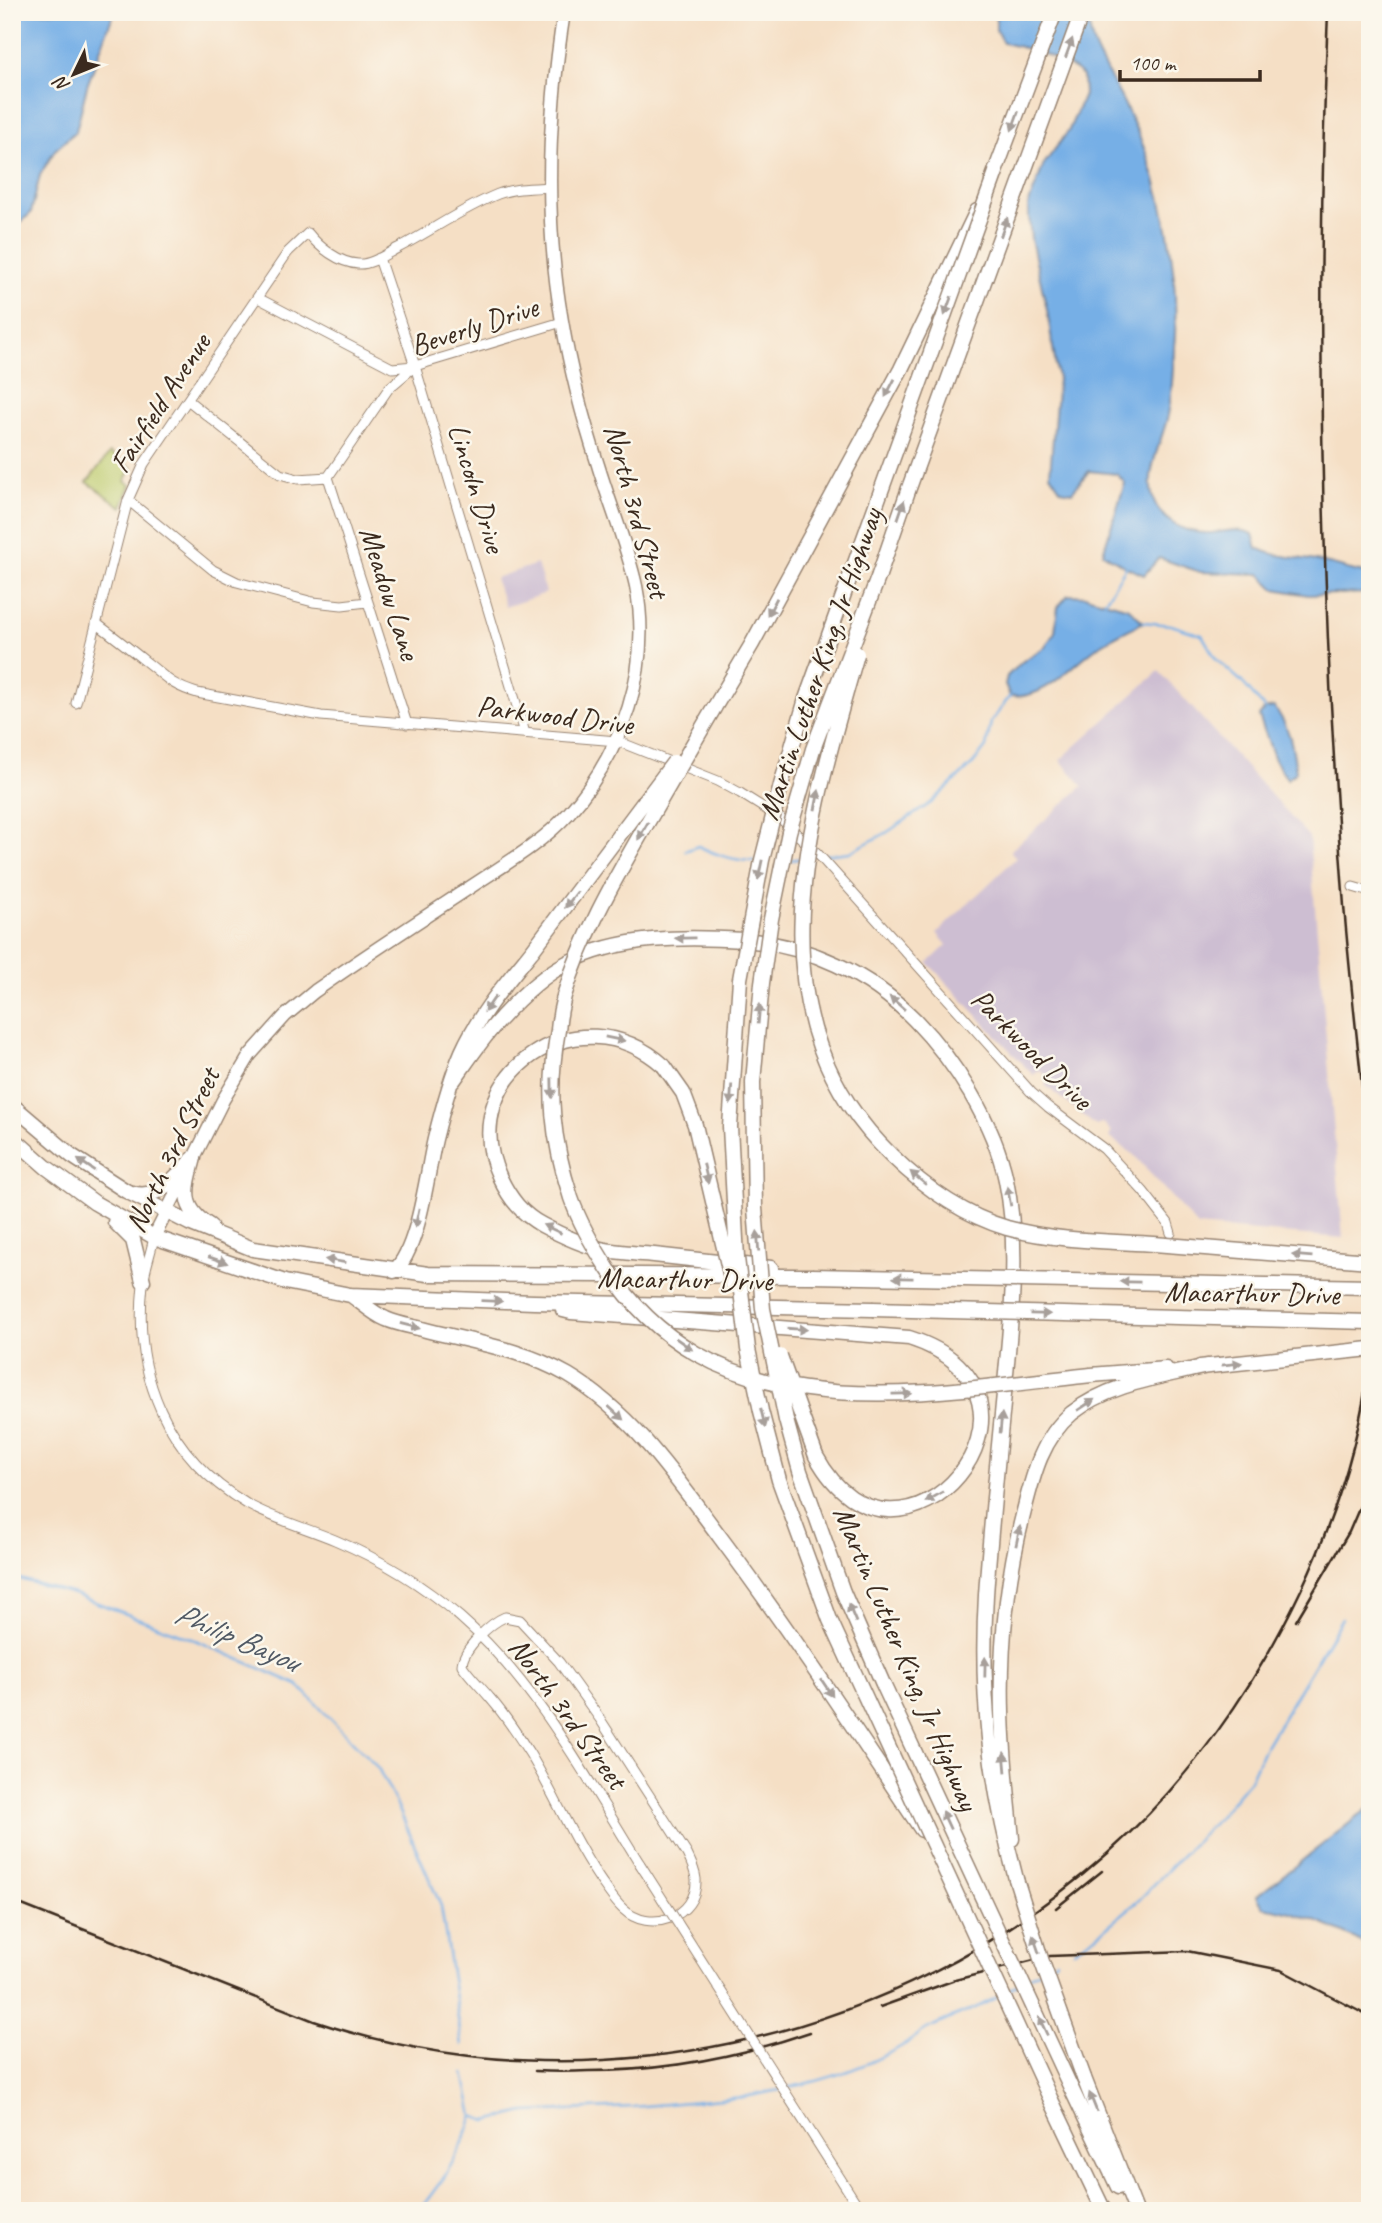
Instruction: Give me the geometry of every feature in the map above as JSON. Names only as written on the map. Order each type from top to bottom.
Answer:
[{"type":"highway","name":"Martin Luther King, Jr Highway","points":[[1055,12],[806,699],[780,785],[762,860],[740,979],[730,1107],[734,1205],[744,1321],[755,1384],[779,1480],[830,1620],[1104,2211]]},
{"type":"highway","name":"Martin Luther King, Jr Highway","points":[[1082,12],[879,575],[813,749],[789,832],[771,919],[753,1082],[755,1208],[763,1309],[786,1420],[800,1471],[843,1592],[878,1674],[1129,2211]]},
{"type":"highway","points":[[996,172],[901,369],[752,644],[605,897],[586,937],[563,998],[551,1064],[554,1128],[565,1180],[585,1232],[633,1303],[690,1349],[730,1370],[766,1383],[846,1393],[918,1394],[1370,1349]]},
{"type":"highway","points":[[879,575],[821,782],[810,838],[801,934],[804,990],[818,1040],[831,1073],[862,1123],[901,1164],[951,1203],[1007,1227],[1082,1240],[1370,1261]]},
{"type":"highway","points":[[394,1271],[404,1261],[413,1237],[435,1136],[461,1053],[482,1014],[714,708]]},
{"type":"highway","points":[[453,1081],[501,1017],[567,963],[625,944],[675,938],[711,937],[753,941],[792,949],[848,968],[883,992],[927,1033],[948,1058],[984,1120],[1005,1176],[1013,1227],[1009,1338],[986,1596],[985,1689],[989,1747],[998,1811],[1042,1962],[1136,2211]]},
{"type":"highway","points":[[744,1321],[726,1260],[695,1125],[683,1093],[664,1066],[648,1052],[627,1041],[595,1035],[561,1040],[540,1050],[520,1065],[502,1088],[496,1102],[490,1132],[493,1160],[511,1199],[529,1217],[600,1249],[784,1269],[811,1276]]},
{"type":"highway","name":"Macarthur Drive","points":[[12,1105],[82,1163],[126,1191],[166,1213],[220,1237],[253,1249],[394,1271],[428,1274],[811,1276],[1370,1287]]},
{"type":"highway","name":"Macarthur Drive","points":[[12,1138],[95,1203],[154,1237],[285,1282],[350,1294],[534,1302],[1370,1322]]},
{"type":"highway","points":[[126,1191],[146,1196],[154,1194],[194,1158]]},
{"type":"highway","points":[[194,1158],[187,1194],[192,1213],[201,1221],[253,1249]]},
{"type":"highway","points":[[46,1167],[126,1232],[136,1249],[143,1281]]},
{"type":"highway","points":[[350,1294],[385,1319],[519,1353],[569,1376],[598,1397],[654,1452],[761,1591],[938,1853]]},
{"type":"highway","points":[[534,1302],[571,1312],[909,1338],[932,1345],[962,1370],[973,1385],[981,1405],[978,1440],[967,1466],[950,1487],[932,1500],[917,1506],[878,1508],[861,1503],[831,1480],[816,1455],[763,1309]]},
{"type":"highway","points":[[1016,1879],[1003,1741],[1002,1660],[1006,1602],[1014,1555],[1038,1462],[1057,1429],[1085,1404],[1100,1395],[1207,1366]]},
{"type":"main road","name":"North 3rd Street","points":[[154,1237],[235,1078],[258,1045],[285,1016],[327,983],[543,837],[570,812],[584,793],[617,741],[632,699],[639,666],[639,607],[632,569],[590,439],[562,322],[552,242],[552,120],[564,12]]},
{"type":"street","points":[[379,258],[500,193],[551,187]]},
{"type":"street","name":"Fairfield Avenue","points":[[76,703],[128,500],[144,464],[288,252],[308,233],[325,250],[343,260],[359,264],[379,258]]},
{"type":"street","name":"Lincoln Drive","points":[[379,258],[415,366],[525,733]]},
{"type":"street","points":[[258,298],[392,368],[415,366]]},
{"type":"street","name":"Beverly Drive","points":[[328,477],[389,388],[415,366],[562,322]]},
{"type":"street","points":[[189,401],[280,474],[298,479],[328,477]]},
{"type":"street","name":"Meadow Lane","points":[[328,477],[407,724]]},
{"type":"street","points":[[128,500],[213,570],[237,582],[313,602],[342,605],[367,602]]},
{"type":"street","name":"Parkwood Drive","points":[[96,623],[166,680],[182,689],[321,716],[617,741],[718,781],[780,818],[817,853],[1031,1092],[1104,1149],[1143,1191],[1168,1223],[1171,1233]]},
{"type":"street","points":[[1353,887],[1370,892]]},
{"type":"street","name":"North 3rd Street","points":[[154,1237],[143,1281],[141,1332],[144,1359],[150,1386],[159,1408],[179,1442],[202,1471],[249,1505],[339,1542],[391,1568],[442,1602],[510,1669],[542,1711],[861,2211]]},
{"type":"street","points":[[505,1617],[520,1620],[580,1689],[691,1861],[696,1881],[694,1894],[681,1912],[662,1922],[642,1921],[632,1916],[613,1897],[576,1842],[513,1727],[462,1665],[462,1658],[467,1650],[480,1637],[505,1617]]},
{"type":"shaded area","points":[[537,564],[546,593],[505,607],[495,578]]},
{"type":"shaded area","points":[[1159,671],[1309,837],[1343,1238],[1197,1226],[1134,1155],[1109,1137],[1112,1132],[1103,1123],[1096,1126],[1045,1085],[1049,1080],[1040,1070],[1033,1075],[928,963],[947,945],[937,933],[1016,858],[1010,851],[1083,786],[1060,760]]},
{"type":"green space","points":[[110,453],[132,468],[125,481],[131,485],[122,507],[87,482]]},
{"type":"water","points":[[12,12],[114,12],[87,86],[76,131],[55,150],[40,175],[31,213],[12,230]]},
{"type":"water","points":[[996,12],[1088,12],[1094,45],[1138,133],[1156,182],[1172,258],[1175,310],[1170,405],[1151,473],[1152,496],[1157,507],[1172,523],[1185,529],[1206,533],[1235,530],[1247,532],[1253,534],[1257,548],[1265,551],[1370,574],[1370,593],[1308,595],[1275,589],[1260,574],[1200,572],[1159,558],[1144,575],[1103,553],[1125,483],[1117,474],[1089,471],[1072,492],[1061,490],[1050,474],[1058,379],[1047,310],[1031,239],[1028,206],[1044,164],[1069,130],[1084,95],[1083,76],[1045,55],[1003,43],[996,30]]},
{"type":"water","points":[[1068,595],[1086,596],[1129,608],[1143,622],[1099,646],[1046,687],[1023,696],[1010,696],[1005,685],[1007,676],[1023,661],[1045,647],[1055,632],[1058,607]]},
{"type":"water","points":[[1274,707],[1287,730],[1294,754],[1296,772],[1287,779],[1275,760],[1259,716],[1265,709]]},
{"type":"water","points":[[1370,1807],[1370,1947],[1318,1922],[1263,1907],[1257,1896]]},
{"type":"waterway","name":"Philip Bayou","points":[[1105,601],[1126,567]]},
{"type":"waterway","points":[[1143,622],[1171,625],[1202,635],[1216,659],[1242,682],[1265,709]]},
{"type":"waterway","name":"Philip Bayou","points":[[824,855],[850,852],[886,833],[931,803],[973,764],[986,747],[991,722],[1010,696]]},
{"type":"waterway","name":"Philip Bayou","points":[[685,851],[698,846],[726,857],[755,861]]},
{"type":"waterway","name":"Philip Bayou","points":[[790,860],[804,858]]},
{"type":"waterway","name":"Philip Bayou","points":[[12,1577],[74,1594],[195,1640],[298,1685],[378,1768],[441,1906],[462,2045]]},
{"type":"waterway","points":[[1074,1950],[1096,1936],[1138,1901],[1217,1819],[1250,1780],[1263,1751],[1342,1618]]},
{"type":"waterway","points":[[1047,1966],[1056,1960]]},
{"type":"waterway","points":[[1026,1978],[1039,1971]]},
{"type":"waterway","points":[[1006,1991],[1018,1984]]},
{"type":"waterway","points":[[786,2088],[831,2077],[888,2054],[929,2028],[997,1997]]},
{"type":"waterway","name":"Philip Bayou","points":[[419,2211],[445,2176],[462,2145],[473,2116],[464,2073]]},
{"type":"waterway","points":[[473,2116],[487,2121],[525,2112],[633,2107],[744,2097],[780,2090]]},
{"type":"railway","points":[[1328,12],[1321,348],[1325,571],[1344,906],[1370,1159]]},
{"type":"railway","points":[[12,1901],[314,2021],[417,2048],[522,2060],[628,2058],[733,2043],[835,2014],[932,1972],[1024,1919],[1108,1853],[1138,1825],[1192,1764],[1241,1698],[1283,1627],[1313,1563],[1325,1535],[1353,1448],[1370,1359]]},
{"type":"railway","points":[[1296,1621],[1349,1532],[1370,1483]]},
{"type":"railway","points":[[1056,1908],[1102,1871]]},
{"type":"railway","points":[[880,2007],[955,1980],[1050,1956],[1187,1951],[1281,1970],[1370,2017]]},
{"type":"railway","points":[[535,2071],[616,2070],[673,2065],[756,2049],[810,2032]]}]
